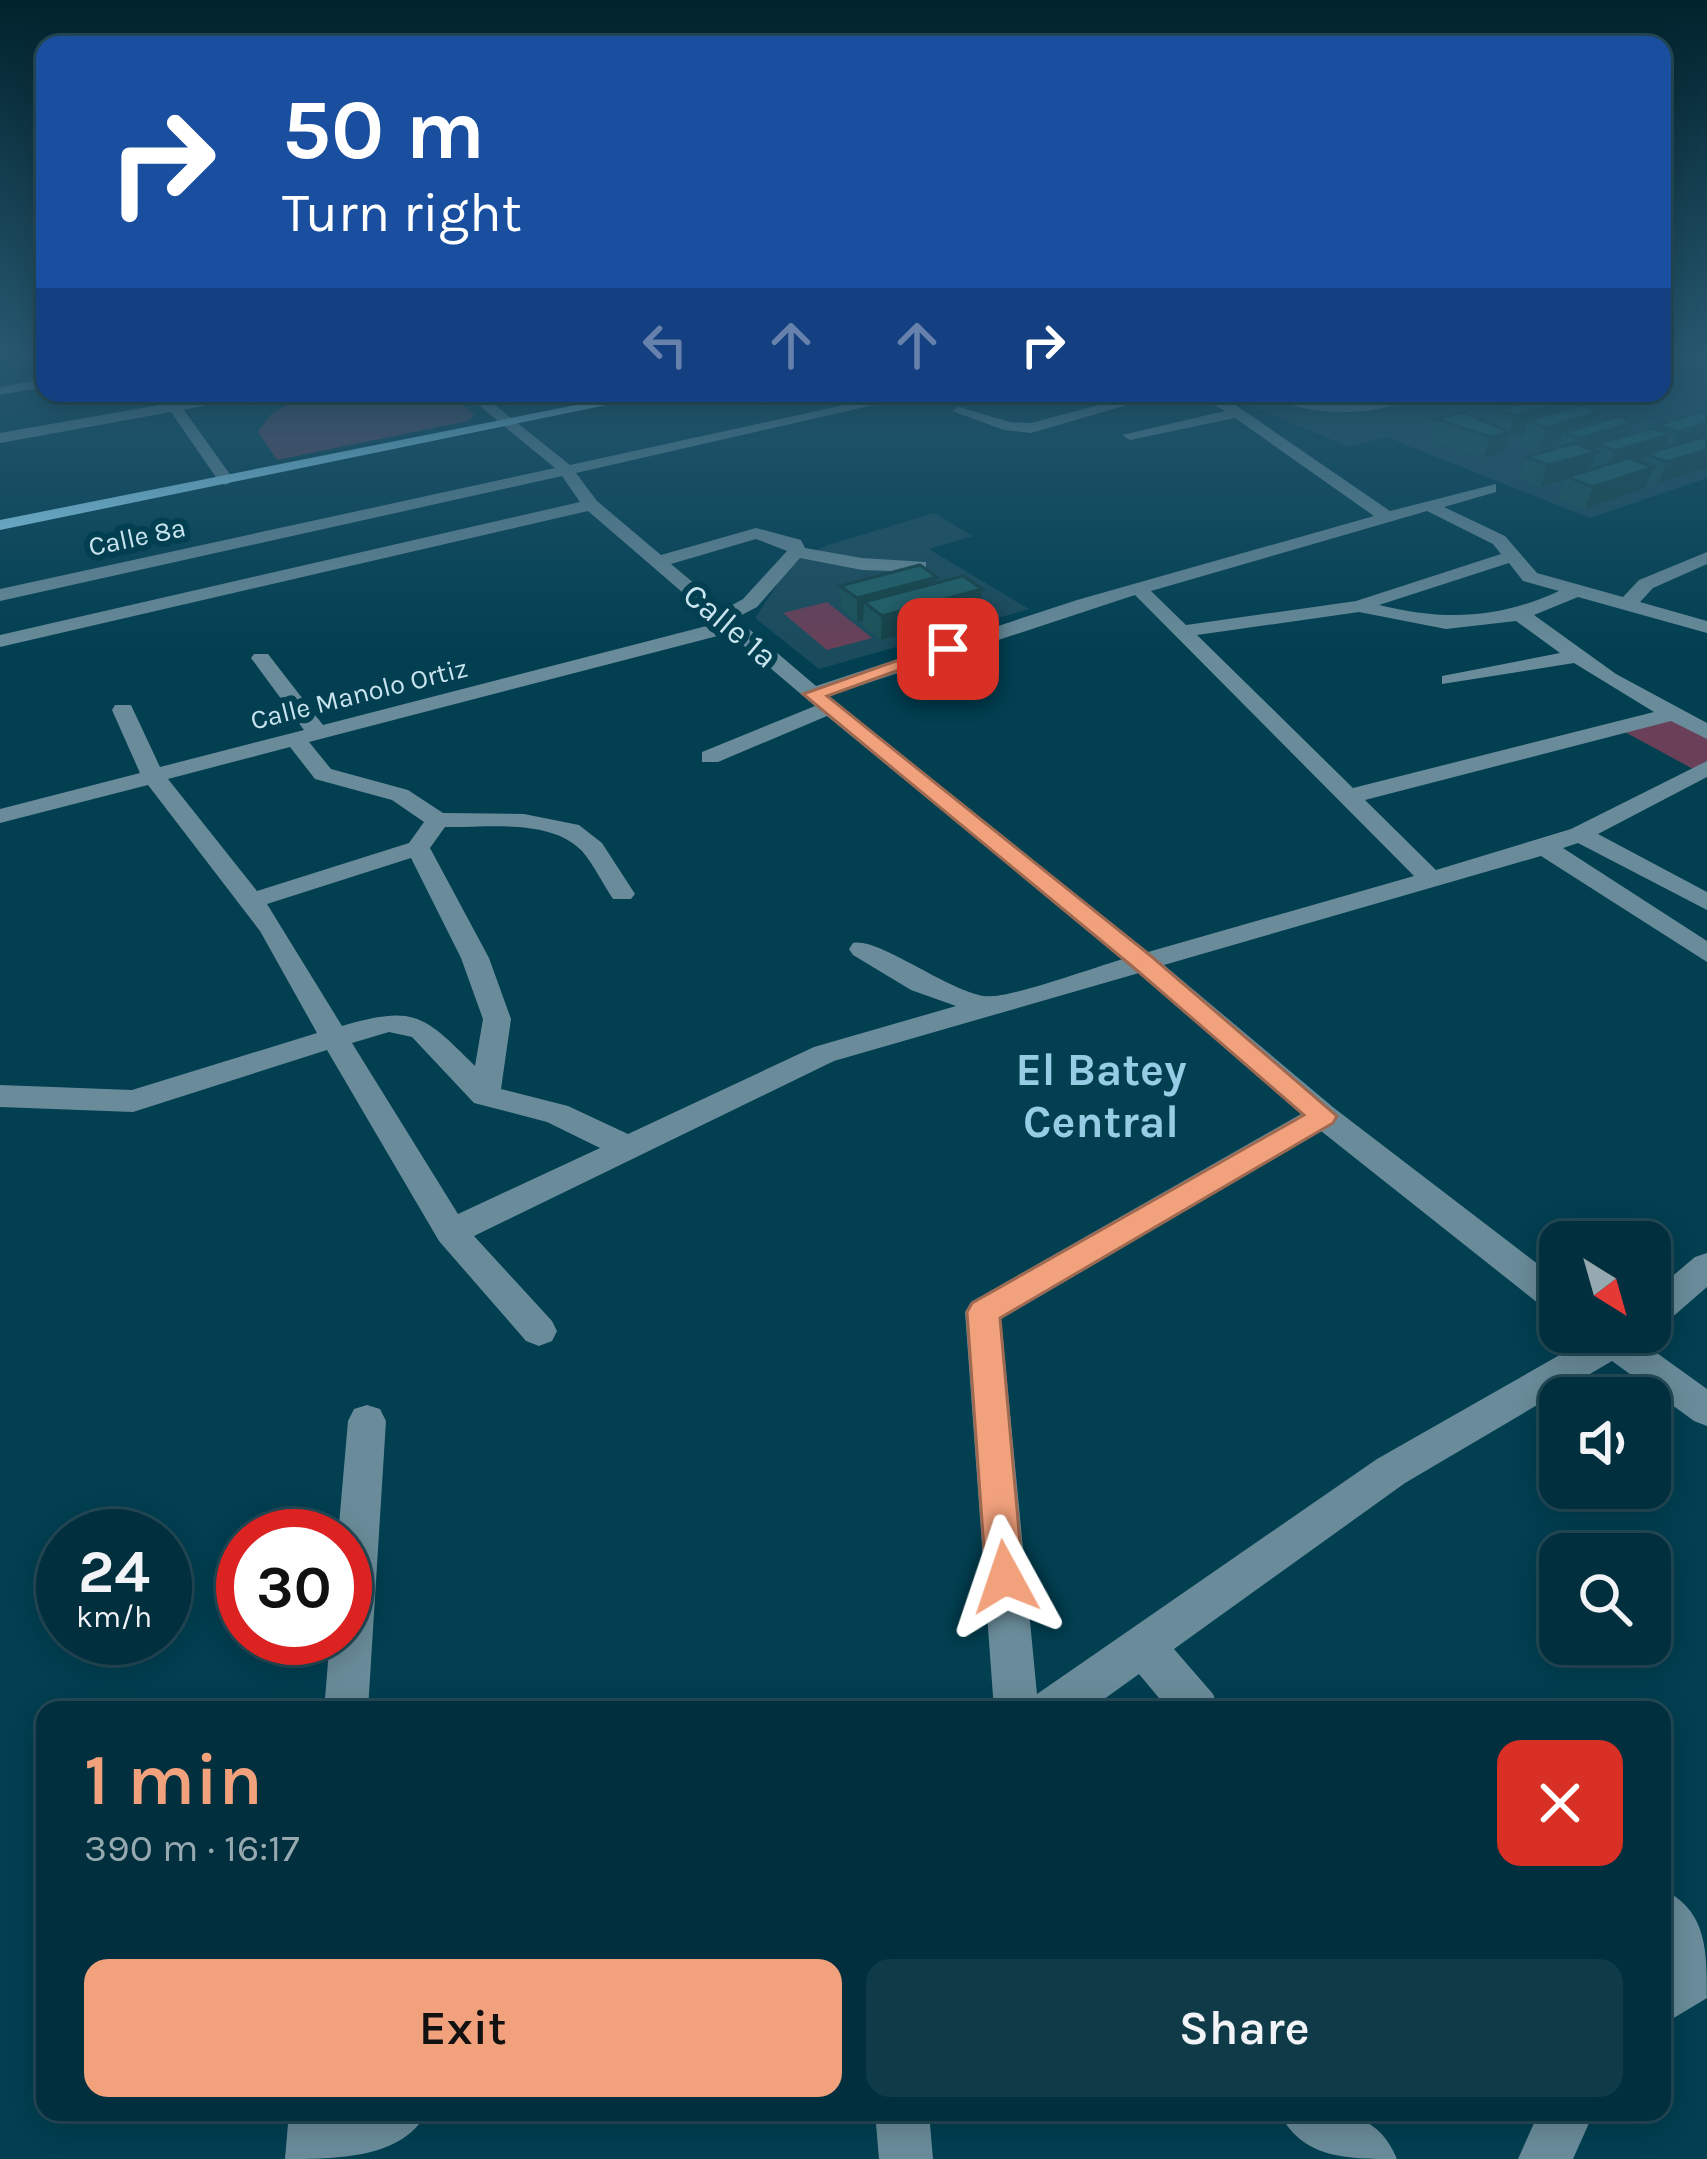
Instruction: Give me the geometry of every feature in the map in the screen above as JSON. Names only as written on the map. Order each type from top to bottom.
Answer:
[{"type":"main road","points":[[0,525],[365,453]]},
{"type":"street","points":[[207,453],[226,480]]},
{"type":"street","name":"Calle 1ª","points":[[545,453],[566,471],[591,505],[821,701],[1142,961],[1323,1116],[1539,1284]]},
{"type":"street","name":"Calle 8ª","points":[[0,595],[649,453]]},
{"type":"street","points":[[1291,453],[1389,518]]},
{"type":"street","points":[[710,757],[821,701],[1138,588],[1490,488]]},
{"type":"street","points":[[0,641],[591,505]]},
{"type":"street","points":[[1429,506],[1499,540],[1530,577],[1707,627]]},
{"type":"street","points":[[657,562],[755,533],[795,544],[796,552],[727,622]]},
{"type":"street","points":[[266,536],[293,573]]},
{"type":"street","points":[[796,552],[862,564],[920,566]]},
{"type":"street","points":[[1183,631],[1359,606],[1511,556]]},
{"type":"street","points":[[1627,604],[1646,584],[1707,557]]},
{"type":"street","points":[[1138,588],[1430,878]]},
{"type":"street","points":[[1359,606],[1424,623],[1463,626],[1523,617],[1577,590]]},
{"type":"street","points":[[1523,617],[1576,656],[1707,732]]},
{"type":"street","name":"Calle Manolo Ortiz","points":[[0,816],[727,622]]},
{"type":"street","points":[[1449,680],[1576,656]]},
{"type":"street","points":[[261,658],[322,774],[400,795],[438,820],[524,821],[570,830],[593,848],[622,894]]},
{"type":"street","points":[[123,710],[152,775],[272,928],[451,1232],[539,1331]]},
{"type":"street","points":[[1352,796],[1517,750],[1673,714]]},
{"type":"street","points":[[451,1232],[824,1054],[1544,847],[1580,834],[1707,768]]},
{"type":"street","points":[[251,901],[418,848],[438,820]]},
{"type":"street","points":[[1580,834],[1707,902]]},
{"type":"street","points":[[1544,847],[1706,951]]},
{"type":"street","points":[[418,848],[475,958],[496,1019],[484,1095]]},
{"type":"street","points":[[863,949],[921,984],[989,1008]]},
{"type":"street","points":[[0,1096],[134,1101],[389,1022],[422,1030],[484,1095],[557,1114],[628,1148]]},
{"type":"street","points":[[1015,1701],[983,1312],[1323,1116]]},
{"type":"street","points":[[1671,1298],[1707,1267]]},
{"type":"street","points":[[1065,1701],[1391,1472],[1588,1353]]},
{"type":"street","points":[[1637,1353],[1707,1410]]},
{"type":"street","points":[[347,1701],[368,1421]]},
{"type":"street","points":[[1143,1645],[1189,1701]]},
{"type":"street","points":[[1671,1924],[1706,1969],[1671,1994]]},
{"type":"street","points":[[316,2121],[316,2159],[384,2121]]},
{"type":"street","points":[[903,2121],[906,2159]]},
{"type":"street","points":[[1318,2121],[1370,2159]]},
{"type":"street","points":[[1545,2159],[1563,2121]]},
{"type":"shaded area","points":[[272,453],[312,453],[277,460]]},
{"type":"shaded area","points":[[1426,453],[1707,453],[1707,478],[1590,518]]},
{"type":"shaded area","points":[[934,513],[973,536],[929,549],[1029,609],[819,669],[755,618],[793,561],[828,545]]},
{"type":"shaded area","points":[[827,602],[872,638],[827,650],[783,613]]},
{"type":"shaded area","points":[[1675,718],[1707,735],[1707,761],[1693,769],[1623,731]]},
{"type":"building","points":[[1541,453],[1594,453],[1548,465],[1526,457]]},
{"type":"building","points":[[1649,453],[1698,453],[1667,462],[1645,454]]},
{"type":"building","points":[[1628,458],[1654,467],[1593,487],[1567,477]]},
{"type":"building","points":[[920,565],[937,577],[857,598],[840,586]]},
{"type":"building","points":[[963,576],[982,589],[882,616],[864,602]]},
{"type":"district","name":"El Batey Central","points":[[1101,1095]]},
{"type":"route","points":[[948,649],[813,694],[1142,961],[1323,1116],[983,1312],[1005,1577]]}]
